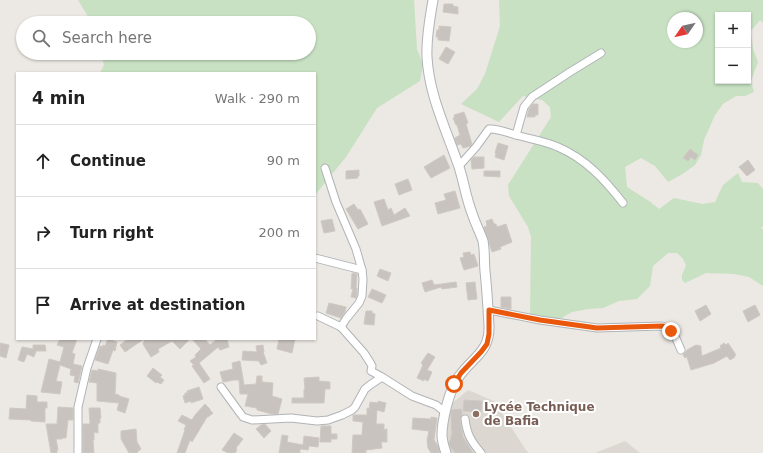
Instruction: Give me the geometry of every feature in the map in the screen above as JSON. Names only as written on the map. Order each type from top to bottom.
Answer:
[{"type":"street","points":[[433,0],[427,46],[428,70],[438,110],[459,166],[468,203],[484,247],[489,310],[489,334],[487,344],[458,378],[450,394],[443,424],[442,436],[446,453]]},
{"type":"street","points":[[516,135],[524,107],[532,97],[601,53]]},
{"type":"street","points":[[459,166],[491,128],[558,146],[578,157],[591,167],[623,203]]},
{"type":"street","points":[[325,168],[339,209],[356,249],[363,279],[362,296],[341,327]]},
{"type":"street","points":[[316,258],[362,270]]},
{"type":"street","points":[[489,310],[540,320],[597,328],[662,326],[666,327],[675,336],[681,350]]},
{"type":"street","points":[[318,316],[341,327],[368,358],[372,366],[371,371],[412,396],[436,405],[446,412]]},
{"type":"street","points":[[78,453],[78,407],[87,368],[98,340]]},
{"type":"street","points":[[221,386],[246,419],[260,420],[291,418],[317,421],[335,418],[352,410],[356,407],[365,389],[382,377]]},
{"type":"street","points":[[465,419],[466,431],[481,453]]},
{"type":"shaded area","name":"Lycée Technique de Bafia","points":[[468,390],[494,401],[529,453],[450,453],[446,446],[450,405]]},
{"type":"shaded area","name":"Lycée Technique de Bafia","points":[[625,441],[640,453],[595,453]]},
{"type":"green space","points":[[78,0],[414,0],[417,49],[423,65],[420,81],[377,108],[346,157],[316,194],[316,72],[100,72],[104,65],[103,60],[316,60],[316,16],[88,16]]},
{"type":"green space","points":[[499,0],[763,0],[763,23],[760,20],[751,31],[751,12],[715,12],[715,84],[751,84],[751,81],[754,92],[745,96],[736,96],[723,104],[715,115],[704,140],[701,155],[695,165],[668,182],[655,166],[641,158],[625,167],[627,187],[659,209],[674,198],[702,204],[715,202],[723,185],[738,173],[742,182],[758,183],[763,189],[763,226],[761,228],[763,229],[763,286],[749,277],[734,274],[706,273],[685,283],[682,280],[682,275],[686,265],[683,259],[677,253],[668,253],[653,266],[650,286],[637,299],[619,301],[603,308],[572,312],[558,320],[539,324],[530,322],[531,237],[528,227],[509,196],[508,185],[551,117],[550,107],[542,100],[523,96],[499,122],[461,104],[477,89],[485,74],[500,26]]},
{"type":"green space","points":[[751,31],[753,49],[758,62],[751,81]]},
{"type":"building","points":[[444,4],[453,4],[453,6],[458,7],[458,14],[443,12]]},
{"type":"building","points":[[439,26],[451,27],[449,41],[438,40],[438,37],[436,37]]},
{"type":"building","points":[[446,47],[455,52],[448,64],[439,59]]},
{"type":"building","points":[[533,104],[538,104],[538,115],[535,115],[535,117],[527,117],[529,109]]},
{"type":"building","points":[[464,112],[468,123],[466,124],[472,144],[471,146],[463,148],[461,144],[457,145],[455,138],[460,135],[453,118],[455,117],[454,115]]},
{"type":"building","points":[[498,143],[508,146],[504,160],[495,157]]},
{"type":"building","points":[[690,149],[698,155],[695,160],[691,157],[688,161],[683,158]]},
{"type":"building","points":[[444,155],[450,168],[431,178],[424,167]]},
{"type":"building","points":[[474,157],[484,157],[484,168],[472,169],[471,160]]},
{"type":"building","points":[[748,160],[755,170],[747,176],[739,167]]},
{"type":"building","points":[[359,170],[358,178],[346,179],[346,171]]},
{"type":"building","points":[[484,171],[500,171],[500,177],[484,176]]},
{"type":"building","points":[[408,179],[412,190],[399,195],[395,184]]},
{"type":"building","points":[[455,191],[460,208],[438,214],[435,203],[446,200],[444,194]]},
{"type":"building","points":[[384,199],[388,210],[391,208],[394,215],[405,208],[410,216],[382,226],[374,202]]},
{"type":"building","points":[[354,204],[358,210],[360,209],[368,224],[358,229],[346,209]]},
{"type":"building","points":[[332,219],[335,231],[324,233],[321,221]]},
{"type":"building","points":[[492,219],[497,227],[506,224],[512,242],[500,247],[501,249],[492,252],[484,227],[487,226],[486,221]]},
{"type":"building","points":[[470,252],[471,255],[474,254],[478,266],[464,270],[460,258],[464,257],[463,253]]},
{"type":"building","points":[[380,269],[391,273],[388,281],[377,276]]},
{"type":"building","points":[[352,273],[357,274],[356,298],[351,297],[353,289],[351,289]]},
{"type":"building","points":[[432,280],[434,285],[456,282],[457,287],[442,289],[441,287],[425,292],[422,283]]},
{"type":"building","points":[[475,282],[477,299],[468,300],[466,283]]},
{"type":"building","points":[[372,289],[386,295],[382,303],[368,297]]},
{"type":"building","points":[[501,297],[511,297],[511,309],[501,307]]},
{"type":"building","points":[[329,303],[346,307],[341,318],[326,313]]},
{"type":"building","points":[[706,305],[711,314],[700,321],[695,311]]},
{"type":"building","points":[[755,305],[760,315],[748,322],[743,311]]},
{"type":"building","points":[[366,311],[372,311],[372,313],[375,314],[374,325],[364,324]]},
{"type":"building","points":[[60,340],[77,340],[72,353],[75,354],[73,364],[82,366],[78,383],[74,382],[75,376],[70,375],[71,369],[60,365],[56,381],[62,382],[60,394],[41,392],[49,359],[60,362],[64,347],[57,345]]},
{"type":"building","points":[[108,340],[117,342],[115,351],[113,350],[108,364],[95,360],[100,346],[105,346]]},
{"type":"building","points":[[127,340],[143,340],[125,352],[120,345]]},
{"type":"building","points":[[145,340],[189,340],[180,349],[172,341],[158,349],[159,352],[151,357],[143,344]]},
{"type":"building","points":[[193,340],[206,340],[210,345],[216,340],[227,340],[229,347],[220,350],[218,347],[199,363],[210,379],[204,383],[192,366],[194,365],[190,361],[196,357],[195,355],[201,349]]},
{"type":"building","points":[[279,340],[295,340],[292,353],[277,349]]},
{"type":"building","points":[[0,343],[9,345],[6,358],[0,356]]},
{"type":"building","points":[[724,343],[726,345],[728,343],[736,355],[730,360],[727,356],[714,363],[691,370],[687,357],[685,358],[683,355],[687,350],[696,345],[701,346],[702,356],[721,348],[720,346]]},
{"type":"building","points":[[33,345],[45,345],[46,351],[36,351],[34,357],[27,354],[24,362],[18,360],[22,347],[33,349]]},
{"type":"building","points":[[263,345],[263,352],[267,363],[261,365],[259,361],[242,360],[243,351],[257,352],[256,346]]},
{"type":"building","points":[[428,353],[435,357],[427,370],[432,372],[428,381],[424,379],[424,381],[417,378],[423,365],[421,363]]},
{"type":"building","points":[[240,361],[244,385],[256,384],[257,376],[262,376],[262,382],[273,383],[272,396],[282,399],[278,414],[272,414],[257,410],[257,408],[245,406],[248,394],[240,394],[239,380],[223,382],[220,372],[233,369],[232,363]]},
{"type":"building","points":[[153,368],[162,375],[160,377],[164,380],[161,384],[156,383],[147,376]]},
{"type":"building","points":[[98,369],[116,373],[115,394],[129,399],[125,413],[117,410],[119,403],[97,401],[97,383],[89,382],[92,370],[98,371]]},
{"type":"building","points":[[319,377],[319,381],[330,382],[330,389],[325,389],[324,403],[292,403],[292,398],[304,398],[304,378]]},
{"type":"building","points":[[199,387],[203,399],[191,403],[191,401],[185,403],[183,396],[185,393]]},
{"type":"building","points":[[27,395],[37,396],[37,402],[47,402],[47,408],[45,408],[45,422],[9,419],[10,408],[26,409]]},
{"type":"building","points":[[464,400],[482,401],[481,412],[463,411]]},
{"type":"building","points":[[378,401],[386,403],[384,412],[377,410],[376,424],[384,424],[384,430],[387,429],[387,442],[381,442],[382,448],[366,450],[366,453],[352,453],[353,435],[362,435],[363,422],[353,421],[353,415],[367,415],[367,408],[369,409],[370,402],[378,403]]},
{"type":"building","points":[[205,404],[213,413],[207,417],[192,442],[190,440],[185,453],[177,453],[186,425],[178,421],[182,415],[192,420]]},
{"type":"building","points":[[58,407],[73,408],[73,420],[68,420],[66,438],[56,439],[58,450],[57,453],[51,453],[46,424],[57,424]]},
{"type":"building","points":[[89,408],[100,408],[101,418],[100,423],[98,423],[98,433],[94,432],[94,453],[83,453],[83,424],[90,424]]},
{"type":"building","points":[[461,409],[462,415],[460,420],[463,437],[473,453],[455,453],[449,444],[452,434],[452,410]]},
{"type":"building","points":[[431,417],[437,418],[434,440],[440,453],[431,453],[428,448],[427,440],[429,431],[412,429],[413,418],[431,419]]},
{"type":"building","points":[[265,424],[271,431],[264,438],[256,429]]},
{"type":"building","points":[[321,426],[331,426],[331,434],[337,434],[337,439],[331,439],[331,442],[320,442]]},
{"type":"building","points":[[136,429],[137,442],[141,449],[137,452],[138,453],[129,453],[121,439],[121,431]]},
{"type":"building","points":[[234,433],[243,439],[236,448],[237,450],[235,453],[228,453],[222,450]]},
{"type":"building","points":[[282,435],[288,436],[287,442],[303,445],[304,436],[319,438],[318,447],[309,446],[308,450],[300,449],[300,453],[279,453]]},
{"type":"place","name":"Lycée Technique de Bafia","points":[[476,414]]},
{"type":"route","points":[[454,384],[461,373],[487,344],[489,334],[489,310],[540,320],[597,328],[662,326],[671,331]]}]
